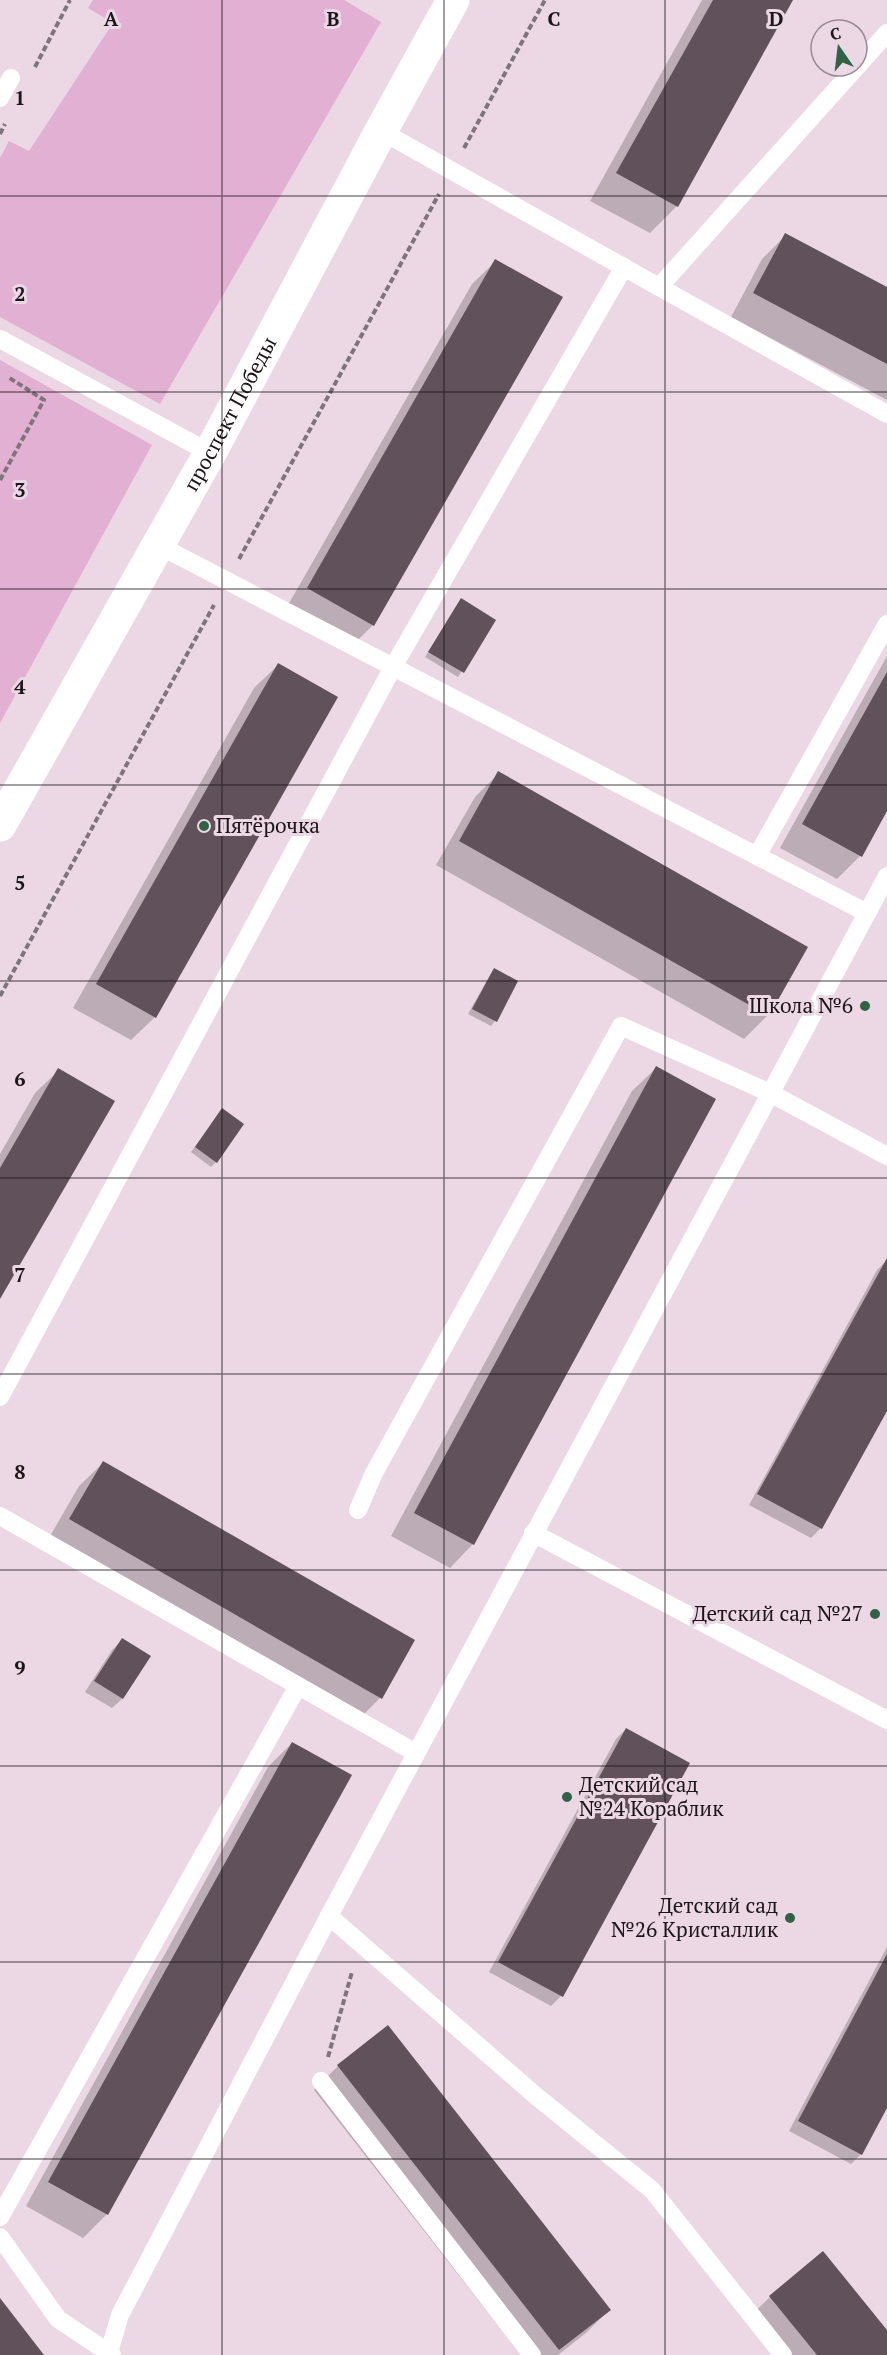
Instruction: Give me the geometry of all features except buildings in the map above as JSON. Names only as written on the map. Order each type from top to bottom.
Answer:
[{"type":"main road","name":"проспект Победы","points":[[0,825],[210,453],[453,0]]},
{"type":"lane","points":[[659,287],[887,33]]},
{"type":"lane","points":[[0,98],[11,78]]},
{"type":"lane","points":[[381,131],[887,414]]},
{"type":"lane","points":[[0,1397],[393,667],[624,267]]},
{"type":"lane","points":[[0,339],[210,453]]},
{"type":"lane","points":[[158,545],[867,913]]},
{"type":"lane","points":[[757,856],[887,624]]},
{"type":"lane","points":[[0,2237],[58,2319],[109,2354],[120,2315],[329,1916],[887,876]]},
{"type":"lane","points":[[358,1510],[374,1473],[621,1026],[770,1093],[887,1155]]},
{"type":"lane","points":[[0,1516],[416,1753]]},
{"type":"lane","points":[[533,1533],[887,1720]]},
{"type":"lane","points":[[0,2217],[298,1686]]},
{"type":"lane","points":[[329,1916],[536,2096],[652,2190],[783,2355]]},
{"type":"lane","points":[[321,2081],[532,2355]]},
{"type":"path","points":[[0,996],[545,0]]},
{"type":"path","points":[[0,372],[44,400],[0,480]]},
{"type":"path","points":[[321,2081],[360,1943]]},
{"type":"shaded area","points":[[93,0],[344,0],[381,22],[160,404],[0,317],[0,158],[9,141],[29,151],[113,23],[88,8]]},
{"type":"shaded area","points":[[0,360],[152,445],[0,723]]},
{"type":"place","name":"Пятёрочка","points":[[204,826]]},
{"type":"place","name":"Школа №6","points":[[865,1006]]},
{"type":"place","name":"Детский сад №27","points":[[875,1614]]},
{"type":"place","name":"Детский сад №24 Кораблик","points":[[567,1797]]},
{"type":"place","name":"Детский сад №26 Кристаллик","points":[[790,1918]]}]
